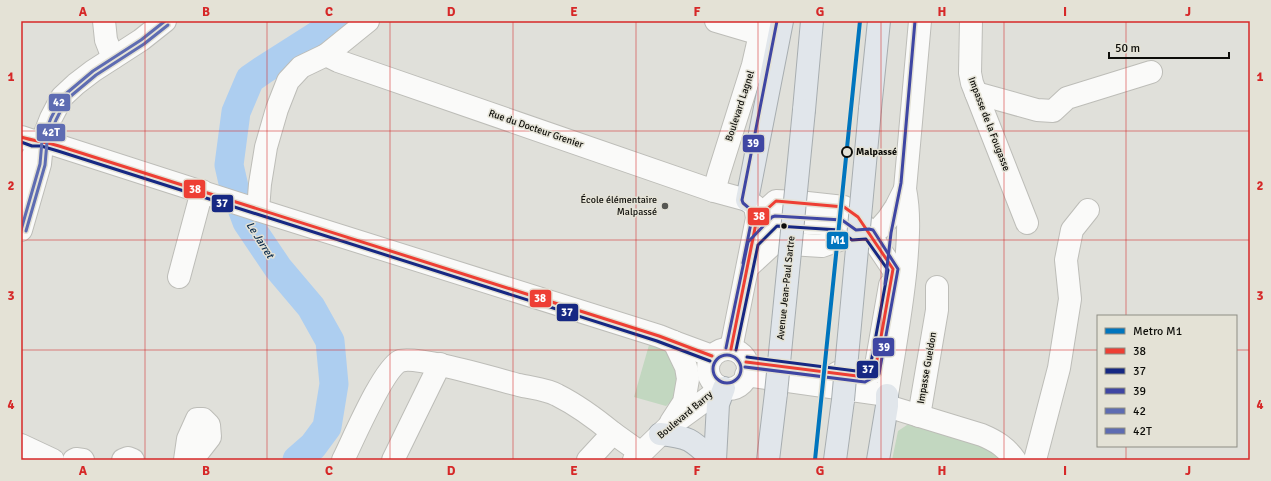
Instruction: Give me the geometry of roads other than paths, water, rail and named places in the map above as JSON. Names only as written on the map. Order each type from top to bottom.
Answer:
[{"type":"highway","points":[[752,209],[782,21]]},
{"type":"highway","name":"Avenue Jean-Paul Sartre","points":[[768,460],[776,394],[812,21]]},
{"type":"highway","points":[[835,460],[843,400],[879,21]]},
{"type":"highway","points":[[714,460],[718,404],[727,370]]},
{"type":"highway","points":[[878,460],[887,401]]},
{"type":"highway","points":[[664,431],[688,439],[714,460]]},
{"type":"street","points":[[104,21],[106,40],[113,58]]},
{"type":"street","points":[[21,176],[42,141],[62,96],[76,84],[165,21]]},
{"type":"street","points":[[258,210],[260,184],[266,147],[277,109],[288,81],[301,67],[326,55],[368,21]]},
{"type":"street","points":[[716,21],[761,28]]},
{"type":"street","points":[[21,136],[33,141],[42,141],[659,336],[674,342],[727,370],[865,377],[874,371],[893,269],[896,234],[905,189],[920,21]]},
{"type":"street","name":"Impasse de la Fougasse","points":[[971,21],[970,72],[976,93],[1027,223]]},
{"type":"street","name":"Boulevard Lagnel","points":[[714,191],[718,173],[753,65],[761,28]]},
{"type":"street","name":"Rue du Docteur Grenier","points":[[326,55],[338,61],[714,191],[752,209]]},
{"type":"street","points":[[976,93],[1037,110],[1053,111],[1067,98],[1151,72]]},
{"type":"street","points":[[21,230],[40,164],[42,141]]},
{"type":"street","points":[[748,267],[774,242],[822,246],[880,228],[896,207],[905,189]]},
{"type":"street","points":[[887,401],[903,297],[908,238],[907,198],[905,189]]},
{"type":"street","points":[[178,277],[210,194]]},
{"type":"street","points":[[727,370],[752,243],[752,209],[776,201],[844,207],[858,217],[862,234]]},
{"type":"street","points":[[1035,460],[1059,368],[1070,299],[1066,260],[1072,230],[1088,210]]},
{"type":"street","points":[[752,243],[775,221],[841,226],[862,234],[893,269],[903,297]]},
{"type":"street","name":"Impasse Gueidon","points":[[727,370],[887,401],[919,416],[937,310],[937,287]]},
{"type":"street","points":[[664,431],[684,402],[688,379],[686,367],[674,342]]},
{"type":"street","points":[[343,460],[382,381],[390,369],[401,361],[413,360],[440,364],[556,394],[599,422],[613,433],[637,457]]},
{"type":"street","points":[[393,460],[440,364]]},
{"type":"street","name":"Boulevard Barry","points":[[684,402],[727,370]]},
{"type":"street","name":"Boulevard Barry","points":[[637,457],[664,431],[710,396],[727,370]]},
{"type":"street","points":[[919,416],[982,435],[996,441],[1005,448],[1015,460]]},
{"type":"street","points":[[185,460],[188,439],[197,419],[203,419],[209,425],[210,437],[192,460]]},
{"type":"street","points":[[588,460],[613,433]]},
{"type":"street","points":[[21,445],[53,460]]},
{"type":"street","points":[[123,460],[128,458],[133,460]]},
{"type":"street","points":[[74,460],[83,460]]},
{"type":"waterway","name":"Le Jarret","points":[[297,460],[313,446],[327,427],[334,384],[330,341],[311,307],[278,268],[247,222],[234,187],[229,165],[236,112],[250,79],[340,21]]},
{"type":"metro line","name":"M1","points":[[815,460],[860,21]]},
{"type":"place","name":"Malpassé","points":[[847,152]]},
{"type":"place","name":"École élémentaire Malpassé","points":[[665,206]]}]
